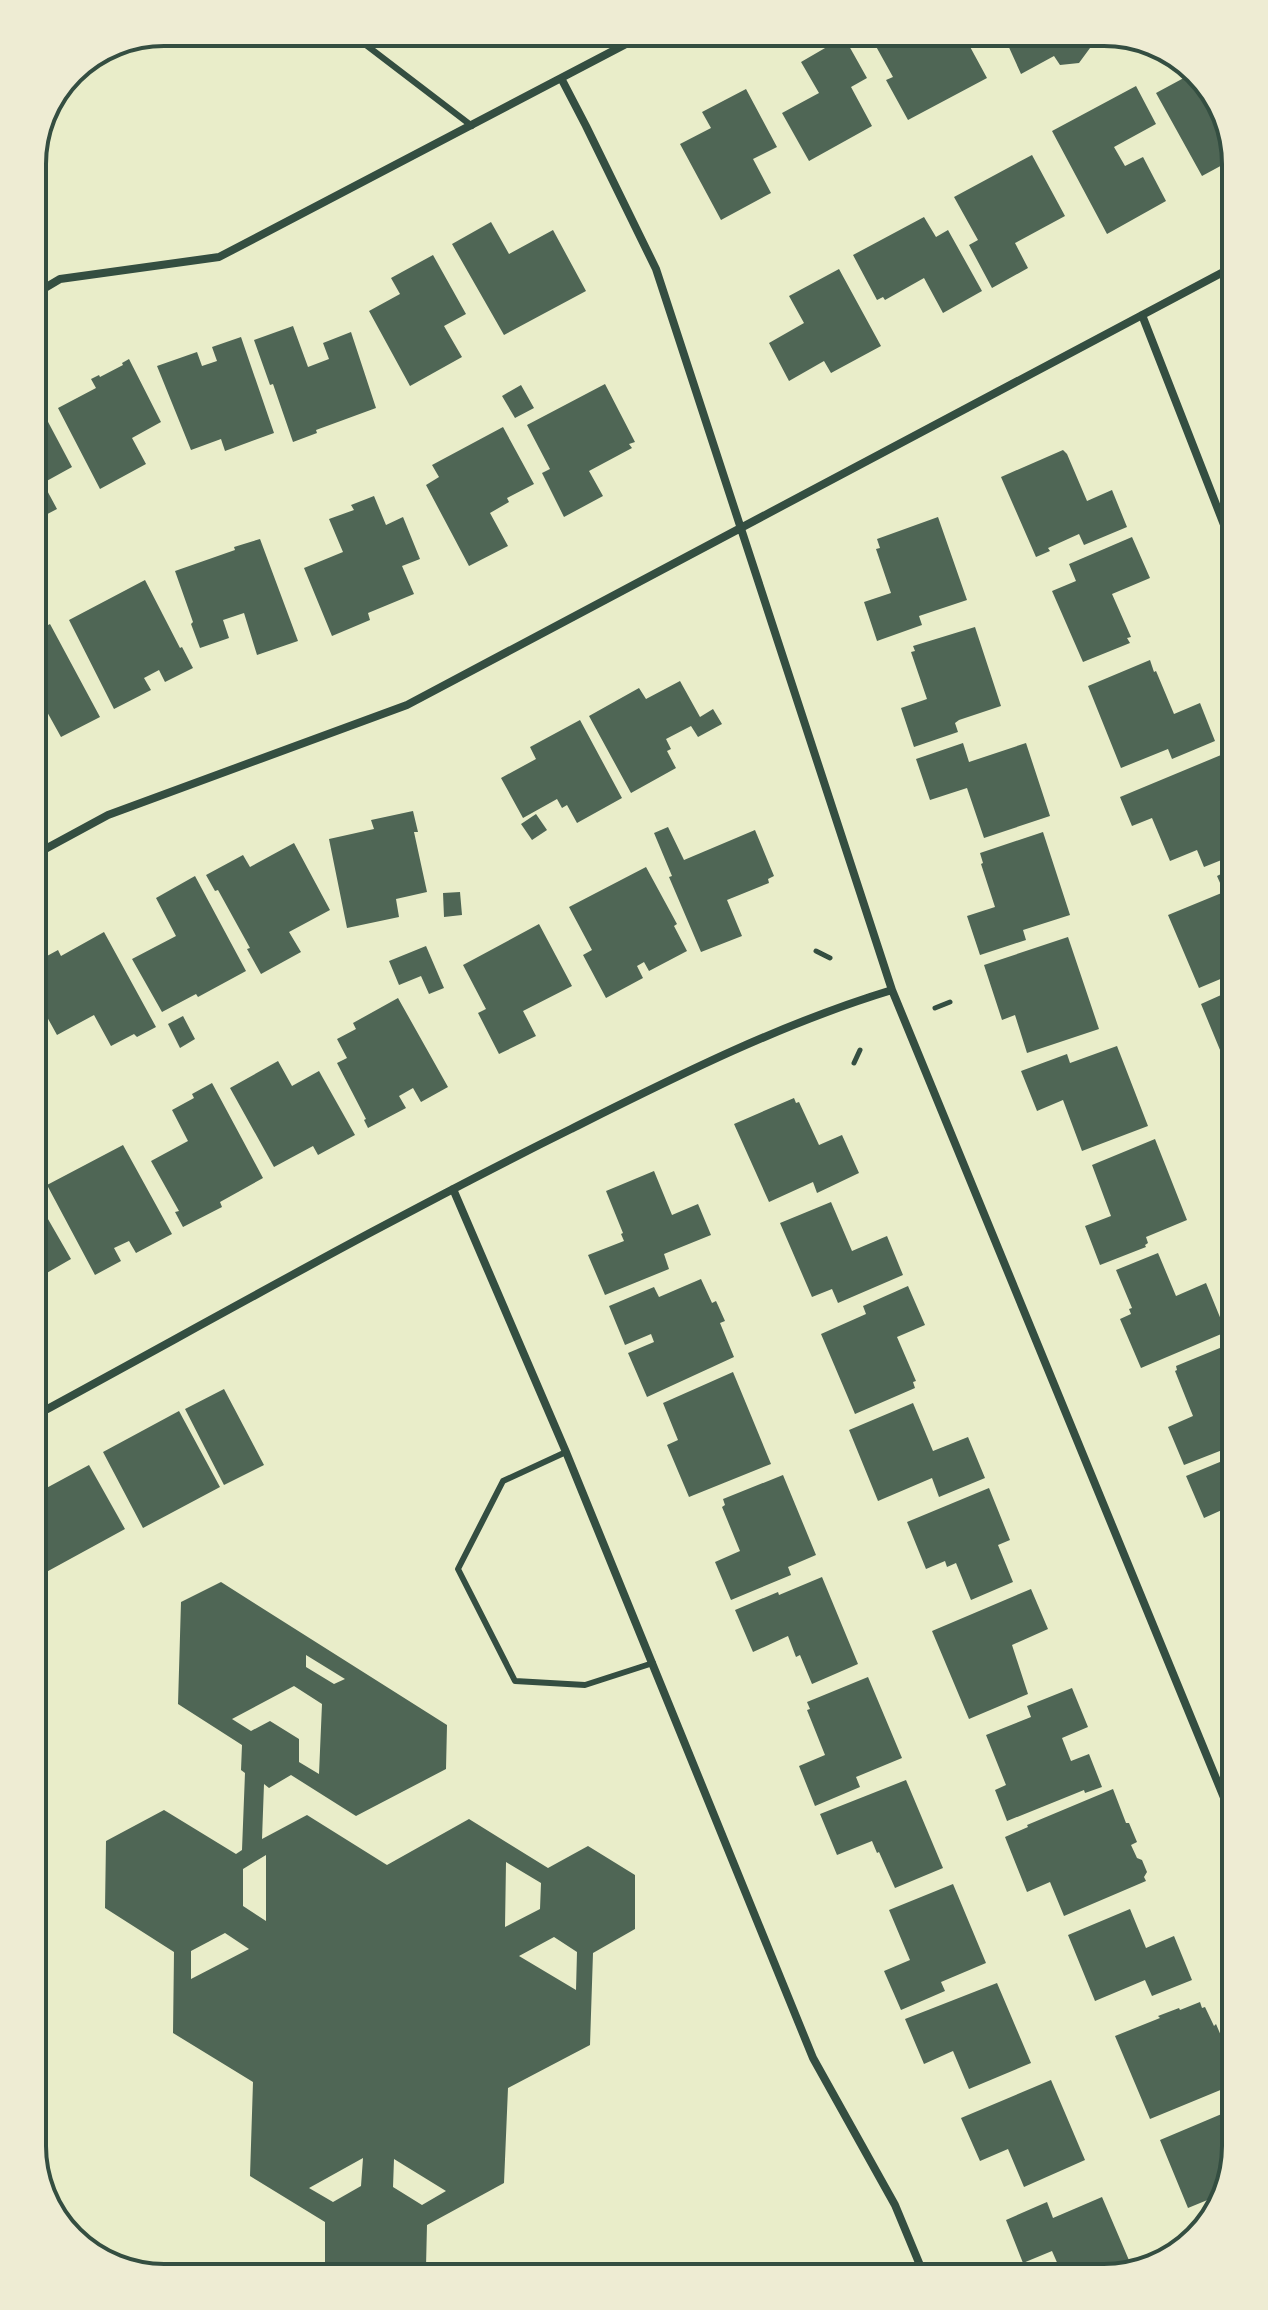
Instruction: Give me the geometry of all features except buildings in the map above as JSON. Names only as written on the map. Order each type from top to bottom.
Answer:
[{"type":"street","points":[[46,287],[60,279],[219,257],[622,46]]},
{"type":"street","points":[[561,78],[656,269],[892,990],[1222,1793]]},
{"type":"street","points":[[46,849],[108,815],[407,705],[1222,273]]},
{"type":"street","points":[[1142,315],[1222,520]]},
{"type":"street","points":[[46,1410],[453,1189],[712,1058],[845,1004],[892,990]]},
{"type":"street","points":[[453,1189],[566,1452],[813,2058],[895,2205],[920,2264]]},
{"type":"lane","points":[[367,46],[472,126]]},
{"type":"lane","points":[[566,1452],[503,1481],[458,1569],[515,1681],[585,1685],[653,1663]]},
{"type":"path","points":[[816,951],[830,958]]},
{"type":"path","points":[[935,1008],[950,1002]]},
{"type":"path","points":[[854,1063],[860,1050]]}]
